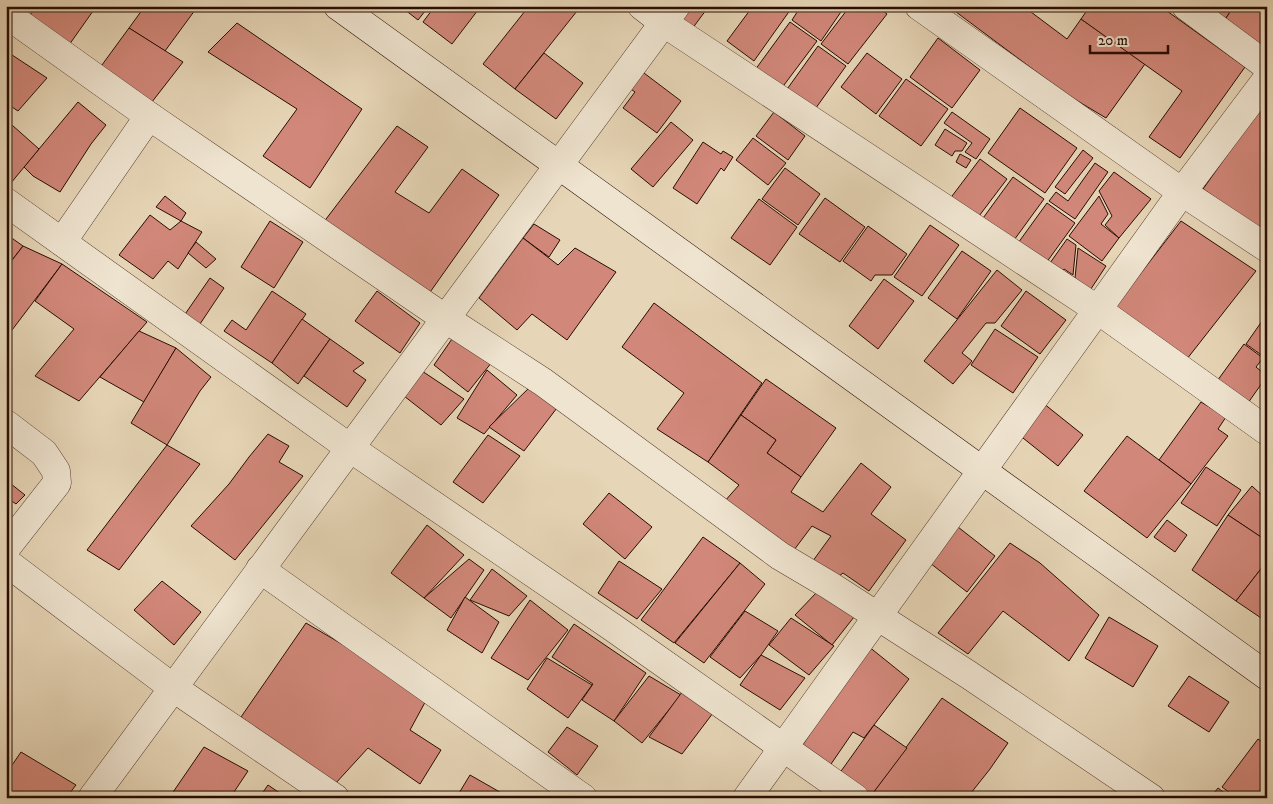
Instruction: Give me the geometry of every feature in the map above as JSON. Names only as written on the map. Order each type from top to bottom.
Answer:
[{"type":"street","points":[[11,6],[6,14],[149,116],[543,382],[780,556],[878,616],[1151,798]]},
{"type":"street","points":[[338,6],[1267,676]]},
{"type":"street","points":[[642,6],[670,15],[1098,310],[1267,431]]},
{"type":"street","points":[[919,6],[1182,192],[1267,248]]},
{"type":"street","points":[[1186,6],[1267,66]]},
{"type":"street","points":[[92,798],[172,687],[670,15]]},
{"type":"street","points":[[747,798],[1182,192],[1267,79]]},
{"type":"street","points":[[62,242],[149,116]]},
{"type":"street","points":[[6,202],[350,448],[604,622],[855,798]]},
{"type":"street","points":[[6,424],[44,453],[56,471],[57,482],[6,548]]},
{"type":"street","points":[[6,562],[172,687],[334,798]]},
{"type":"street","points":[[260,569],[583,798]]},
{"type":"building","points":[[37,6],[86,6],[93,11],[69,45],[30,15]]},
{"type":"building","points":[[145,6],[198,6],[165,51],[129,28]]},
{"type":"building","points":[[400,6],[429,6],[418,20]]},
{"type":"building","points":[[435,6],[481,6],[452,44],[423,22]]},
{"type":"building","points":[[529,6],[581,6],[515,89],[483,64]]},
{"type":"building","points":[[688,6],[709,6],[692,29],[678,19]]},
{"type":"building","points":[[753,6],[793,6],[754,61],[727,41]]},
{"type":"building","points":[[801,6],[845,6],[821,41],[792,20]]},
{"type":"building","points":[[850,6],[877,6],[887,14],[848,64],[821,44]]},
{"type":"building","points":[[948,6],[1029,6],[1027,9],[1067,39],[1081,19],[1145,64],[1106,118],[1066,94]]},
{"type":"building","points":[[1090,6],[1160,6],[1245,67],[1180,158],[1149,137],[1182,91],[1081,19]]},
{"type":"building","points":[[1205,6],[1234,6],[1224,21]]},
{"type":"building","points":[[1234,6],[1267,6],[1267,45],[1263,50],[1224,21]]},
{"type":"building","points":[[790,22],[817,41],[781,89],[755,70]]},
{"type":"building","points":[[237,23],[362,109],[310,188],[263,156],[297,109],[208,52]]},
{"type":"building","points":[[129,28],[183,62],[148,107],[99,69]]},
{"type":"building","points":[[938,38],[980,70],[952,108],[910,77]]},
{"type":"building","points":[[818,46],[846,66],[813,112],[785,92]]},
{"type":"building","points":[[6,51],[47,78],[18,111],[6,103]]},
{"type":"building","points":[[544,53],[583,83],[556,119],[515,89]]},
{"type":"building","points":[[867,53],[902,79],[876,114],[841,87]]},
{"type":"building","points":[[640,70],[681,101],[657,133],[623,108],[635,92],[628,87]]},
{"type":"building","points":[[906,79],[948,109],[921,146],[879,116]]},
{"type":"building","points":[[1267,99],[1267,233],[1203,189]]},
{"type":"building","points":[[78,102],[106,125],[91,144],[60,192],[33,176],[24,167]]},
{"type":"building","points":[[1020,108],[1077,148],[1045,193],[988,153]]},
{"type":"building","points":[[774,112],[805,136],[788,160],[756,136]]},
{"type":"building","points":[[952,112],[990,139],[976,159],[965,152],[972,143],[944,123]]},
{"type":"building","points":[[671,122],[693,140],[653,187],[631,169]]},
{"type":"building","points":[[12,125],[39,149],[6,189],[6,130]]},
{"type":"building","points":[[397,126],[428,147],[395,192],[429,213],[462,169],[499,195],[428,295],[323,223]]},
{"type":"building","points":[[945,129],[967,143],[962,151],[955,151],[952,156],[935,145]]},
{"type":"building","points":[[753,138],[786,163],[768,185],[736,160]]},
{"type":"building","points":[[703,142],[721,154],[723,151],[733,157],[724,171],[721,168],[697,204],[673,188]]},
{"type":"building","points":[[1083,150],[1093,158],[1065,194],[1055,187]]},
{"type":"building","points":[[960,154],[971,160],[966,168],[956,162]]},
{"type":"building","points":[[980,159],[1007,179],[973,224],[946,204]]},
{"type":"building","points":[[1095,163],[1108,172],[1075,219],[1049,201],[1056,192],[1068,201]]},
{"type":"building","points":[[785,168],[820,194],[798,225],[762,199]]},
{"type":"building","points":[[1114,172],[1151,199],[1119,238],[1105,225],[1112,216],[1099,191]]},
{"type":"building","points":[[1013,177],[1044,199],[1009,247],[978,225]]},
{"type":"building","points":[[165,196],[186,213],[181,221],[156,207]]},
{"type":"building","points":[[1099,196],[1108,214],[1101,224],[1119,238],[1102,261],[1069,236]]},
{"type":"building","points":[[825,198],[865,227],[840,262],[799,234]]},
{"type":"building","points":[[759,199],[797,227],[770,265],[731,238]]},
{"type":"building","points":[[1047,203],[1075,223],[1041,270],[1013,250]]},
{"type":"building","points":[[150,215],[170,230],[181,221],[202,232],[178,269],[168,261],[153,279],[119,255]]},
{"type":"building","points":[[270,221],[303,242],[274,288],[241,267]]},
{"type":"building","points":[[1181,221],[1256,271],[1183,364],[1111,312]]},
{"type":"building","points":[[534,224],[560,240],[549,257],[523,238]]},
{"type":"building","points":[[930,225],[959,245],[922,296],[894,277]]},
{"type":"building","points":[[868,226],[907,254],[892,275],[875,275],[871,281],[843,261]]},
{"type":"building","points":[[6,234],[23,246],[6,268]]},
{"type":"building","points":[[523,238],[558,265],[575,248],[616,272],[567,340],[532,314],[517,330],[479,298]]},
{"type":"building","points":[[1067,239],[1076,245],[1073,275],[1064,269],[1058,279],[1045,270]]},
{"type":"building","points":[[196,242],[216,259],[206,268],[188,253]]},
{"type":"building","points":[[23,246],[62,264],[6,338],[6,268]]},
{"type":"building","points":[[1078,248],[1106,266],[1085,298],[1059,282],[1066,272],[1075,278]]},
{"type":"building","points":[[962,251],[991,271],[957,319],[928,298]]},
{"type":"building","points":[[62,264],[147,322],[79,401],[35,376],[74,329],[35,301]]},
{"type":"building","points":[[997,270],[1022,290],[995,323],[986,323],[962,353],[972,361],[953,384],[924,361]]},
{"type":"building","points":[[210,278],[224,288],[196,330],[181,320]]},
{"type":"building","points":[[884,279],[914,301],[878,349],[849,326]]},
{"type":"building","points":[[272,291],[306,314],[272,363],[224,331],[232,320],[246,330]]},
{"type":"building","points":[[377,291],[420,323],[400,353],[355,321]]},
{"type":"building","points":[[1026,291],[1066,320],[1040,354],[1001,326]]},
{"type":"building","points":[[654,303],[762,383],[708,462],[657,429],[684,393],[622,347]]},
{"type":"building","points":[[1267,314],[1267,359],[1246,344]]},
{"type":"building","points":[[302,319],[330,339],[298,384],[272,363]]},
{"type":"building","points":[[995,329],[1038,357],[1013,393],[971,365]]},
{"type":"building","points":[[139,331],[176,348],[144,402],[100,377]]},
{"type":"building","points":[[454,336],[492,362],[468,392],[434,365]]},
{"type":"building","points":[[330,339],[364,363],[353,371],[366,380],[347,407],[304,376]]},
{"type":"building","points":[[1244,344],[1263,358],[1256,367],[1267,376],[1243,410],[1212,388]]},
{"type":"building","points":[[176,348],[211,377],[200,391],[167,445],[131,423]]},
{"type":"building","points":[[487,370],[517,395],[484,434],[457,418]]},
{"type":"building","points":[[422,371],[464,399],[441,425],[404,396]]},
{"type":"building","points":[[766,379],[836,428],[801,477],[767,453],[776,440],[741,415]]},
{"type":"building","points":[[531,386],[560,404],[524,451],[489,427]]},
{"type":"building","points":[[1201,402],[1226,417],[1218,429],[1228,436],[1191,484],[1159,460]]},
{"type":"building","points":[[1043,403],[1083,435],[1058,466],[1018,434]]},
{"type":"building","points":[[741,415],[776,440],[767,453],[801,477],[791,492],[823,512],[861,463],[891,487],[871,514],[906,540],[869,591],[843,573],[829,584],[807,569],[831,536],[812,526],[788,558],[724,502],[739,485],[708,462]]},
{"type":"building","points":[[268,434],[289,446],[279,462],[303,476],[235,560],[191,526],[229,484]]},
{"type":"building","points":[[488,435],[520,456],[483,503],[453,482]]},
{"type":"building","points":[[1127,436],[1191,484],[1147,538],[1084,491]]},
{"type":"building","points":[[167,445],[200,464],[119,570],[87,550]]},
{"type":"building","points":[[1206,467],[1241,490],[1217,526],[1181,503]]},
{"type":"building","points":[[6,480],[25,495],[16,504],[6,497]]},
{"type":"building","points":[[1252,486],[1267,500],[1267,541],[1228,515]]},
{"type":"building","points":[[609,493],[652,527],[625,559],[583,524]]},
{"type":"building","points":[[1228,515],[1267,541],[1267,561],[1236,601],[1192,570]]},
{"type":"building","points":[[1167,520],[1187,535],[1175,552],[1154,537]]},
{"type":"building","points":[[427,525],[464,555],[424,598],[391,573]]},
{"type":"building","points":[[958,527],[995,556],[967,592],[930,563]]},
{"type":"building","points":[[703,537],[740,563],[674,643],[641,620]]},
{"type":"building","points":[[1010,543],[1040,563],[1099,615],[1069,661],[1003,611],[968,654],[938,633]]},
{"type":"building","points":[[469,559],[484,570],[451,618],[424,598]]},
{"type":"building","points":[[619,561],[662,589],[637,619],[598,593]]},
{"type":"building","points":[[1267,561],[1267,622],[1236,601]]},
{"type":"building","points":[[740,563],[765,584],[704,663],[675,643]]},
{"type":"building","points":[[492,569],[527,596],[509,616],[470,600]]},
{"type":"building","points":[[162,581],[201,612],[174,645],[134,610]]},
{"type":"building","points":[[818,591],[854,617],[832,645],[795,615]]},
{"type":"building","points":[[465,597],[499,622],[482,653],[447,630]]},
{"type":"building","points":[[530,600],[568,630],[528,680],[491,658]]},
{"type":"building","points":[[745,611],[778,631],[761,655],[740,678],[710,657]]},
{"type":"building","points":[[1109,617],[1158,646],[1133,687],[1085,658]]},
{"type":"building","points":[[791,618],[834,646],[809,675],[769,645]]},
{"type":"building","points":[[306,623],[429,695],[410,730],[441,750],[420,784],[368,748],[335,784],[241,717]]},
{"type":"building","points":[[574,624],[646,673],[614,721],[582,700],[593,684],[552,657]]},
{"type":"building","points":[[868,646],[909,679],[864,738],[853,732],[829,767],[802,746]]},
{"type":"building","points":[[761,655],[805,678],[780,710],[740,685]]},
{"type":"building","points":[[547,658],[592,685],[568,718],[527,689]]},
{"type":"building","points":[[649,676],[681,695],[642,743],[614,721]]},
{"type":"building","points":[[1189,676],[1229,702],[1209,732],[1168,706]]},
{"type":"building","points":[[685,688],[716,709],[682,754],[649,737]]},
{"type":"building","points":[[942,698],[1008,743],[990,769],[967,798],[870,797]]},
{"type":"building","points":[[874,725],[907,748],[870,797],[839,774]]},
{"type":"building","points":[[567,727],[598,746],[577,775],[548,752]]},
{"type":"building","points":[[1258,739],[1267,745],[1267,783],[1255,798],[1237,798],[1222,787]]},
{"type":"building","points":[[204,747],[248,771],[230,798],[169,798]]},
{"type":"building","points":[[21,752],[76,785],[66,798],[8,798],[6,795],[6,774]]},
{"type":"building","points":[[470,775],[505,795],[504,798],[456,798]]},
{"type":"building","points":[[268,785],[287,798],[259,798]]},
{"type":"building","points":[[1218,788],[1231,798],[1210,798]]}]
